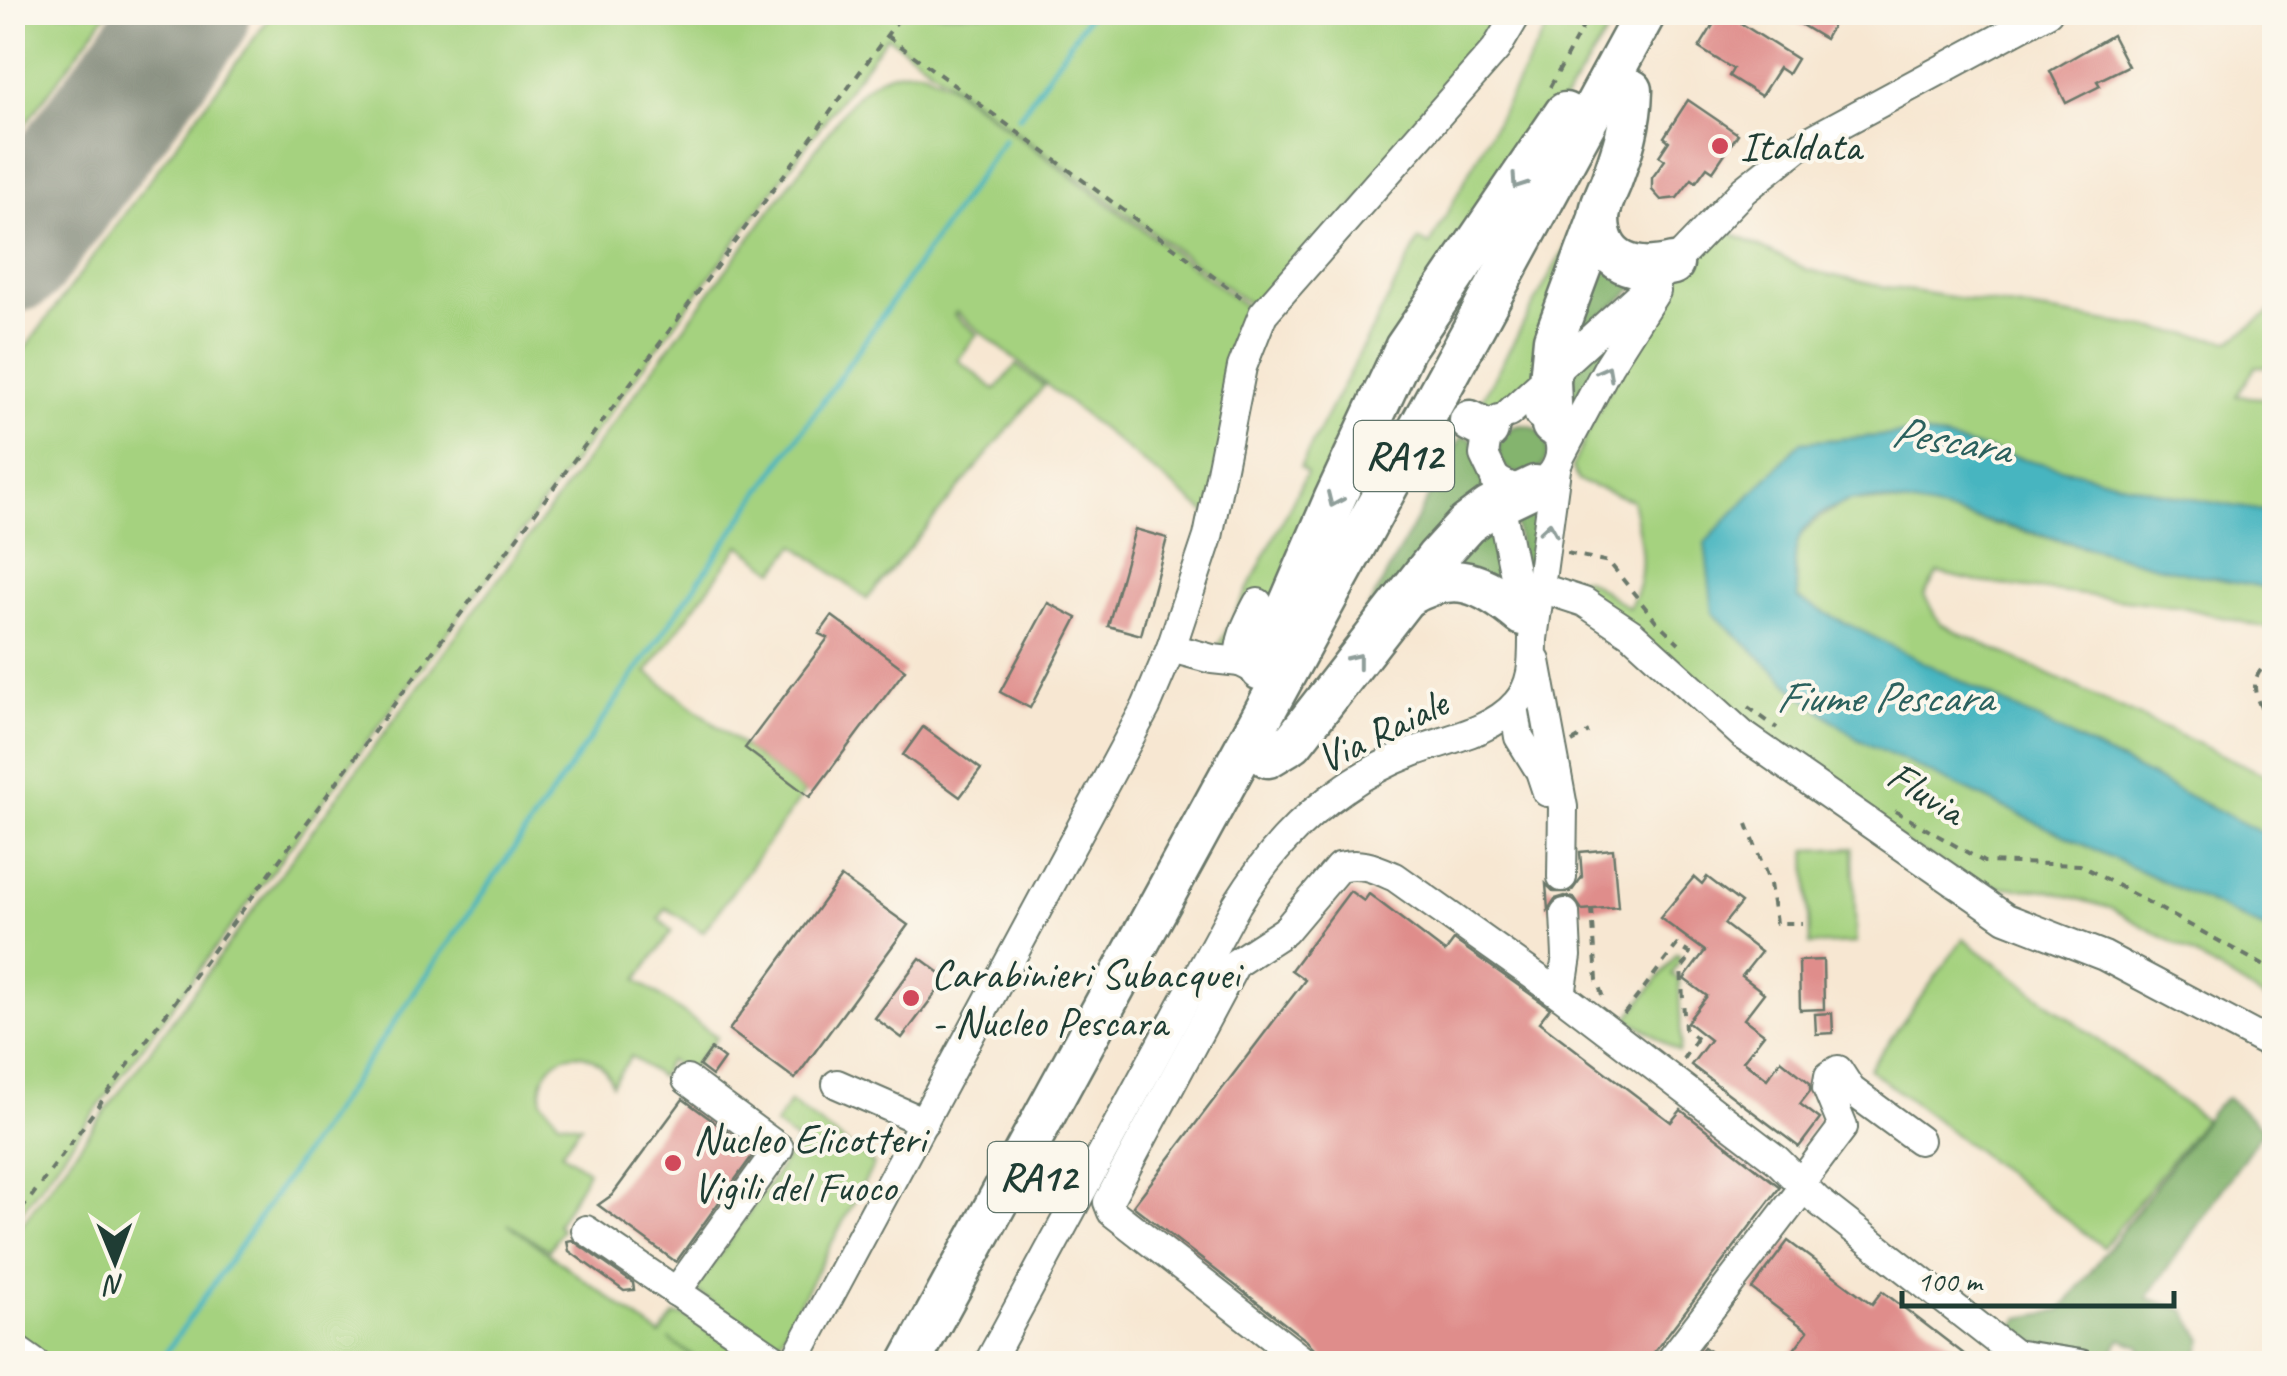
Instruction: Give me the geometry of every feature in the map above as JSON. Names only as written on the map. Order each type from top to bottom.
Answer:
[{"type":"highway","points":[[1162,899],[1170,858],[1234,734],[1250,667],[1403,387],[1405,348],[1581,90],[1628,12]]},
{"type":"highway","name":"RA12","points":[[909,1364],[1646,12]]},
{"type":"highway","name":"RA12","points":[[936,1364],[1673,12]]},
{"type":"highway","points":[[1268,757],[1293,742],[1466,525],[1533,470],[1554,340],[1632,123],[1632,90]]},
{"type":"highway","points":[[1599,218],[1606,242],[1619,260],[1640,270],[1673,264]]},
{"type":"highway","points":[[1406,597],[1434,583],[1464,581],[1532,614]]},
{"type":"street","points":[[793,1364],[1146,707],[1171,648],[1208,537],[1242,367],[1264,314],[1496,49],[1518,12]]},
{"type":"street","name":"Via Raiale","points":[[1489,422],[1673,264],[1744,190],[1786,155],[2004,23],[2048,12]]},
{"type":"street","name":"Via Raiale","points":[[988,1364],[1237,904],[1271,854],[1315,810],[1362,777],[1410,753],[1473,732],[1514,706],[1531,675],[1533,470],[1608,365],[1673,264]]},
{"type":"street","points":[[1532,412],[1533,470],[1484,455],[1489,422],[1532,412]]},
{"type":"street","name":"Via Raiale","points":[[1532,614],[1546,549],[1533,470]]},
{"type":"street","points":[[1562,876],[1562,807],[1545,759],[1532,614],[1584,602],[1632,634],[1743,734],[1787,768],[2006,918],[2104,956],[2274,1046]]},
{"type":"street","points":[[1250,667],[1239,650],[1258,603]]},
{"type":"street","points":[[1171,648],[1250,667]]},
{"type":"street","points":[[1514,706],[1519,737],[1545,759]]},
{"type":"street","points":[[1473,732],[1545,759]]},
{"type":"street","points":[[1307,1364],[1108,1208],[1108,1202],[1236,963],[1284,931],[1339,867],[1368,865],[1396,878],[1561,995],[1777,1160],[1802,1185],[2014,1354],[2080,1364]]},
{"type":"street","points":[[1561,995],[1578,911]]},
{"type":"street","points":[[1668,1364],[1843,1128],[1826,1088],[1829,1076],[1838,1070],[1851,1090],[1919,1140]]},
{"type":"street","points":[[676,1292],[780,1148],[687,1080]]},
{"type":"street","points":[[837,1084],[924,1122]]},
{"type":"street","points":[[586,1230],[782,1364]]},
{"type":"street","points":[[12,1348],[36,1364]]},
{"type":"path","points":[[12,1223],[904,12]]},
{"type":"path","points":[[887,36],[1264,314]]},
{"type":"path","points":[[1546,549],[1609,562],[1680,645]]},
{"type":"path","points":[[2274,661],[2259,672],[2254,688],[2260,710],[2274,724]]},
{"type":"path","points":[[1740,701],[1784,734]]},
{"type":"path","name":"Fluvia","points":[[1882,802],[1984,862],[2080,866],[2274,971]]},
{"type":"path","points":[[1747,824],[1770,884],[1776,924],[1802,923]]},
{"type":"path","points":[[1578,911],[1604,1001]]},
{"type":"path","points":[[1612,1008],[1620,1019],[1678,944],[1692,956],[1681,969],[1685,1029],[1699,1036],[1677,1067]]},
{"type":"green space","points":[[12,13],[107,13],[13,141]]},
{"type":"green space","points":[[273,13],[1518,13],[1263,314],[887,36],[13,1223],[13,365]]},
{"type":"green space","points":[[1555,13],[1620,13],[1419,304],[1260,651],[1216,651],[1307,473],[1300,467],[1419,240],[1430,245]]},
{"type":"green space","points":[[921,70],[948,84],[1254,313],[1210,516],[956,312],[954,315],[977,334],[958,360],[996,390],[1016,365],[1044,386],[867,599],[795,545],[775,571],[740,545],[647,672],[804,793],[703,932],[666,908],[659,919],[672,931],[637,980],[717,1037],[688,1073],[669,1060],[660,1077],[631,1056],[612,1084],[593,1059],[568,1055],[557,1061],[542,1084],[542,1101],[559,1121],[581,1125],[561,1152],[588,1171],[557,1225],[562,1229],[549,1250],[508,1224],[660,1335],[675,1315],[685,1316],[759,1363],[703,1363],[669,1339],[700,1363],[52,1364],[13,1337],[13,1236],[848,105],[880,78]]},
{"type":"green space","points":[[1604,177],[1543,367],[1493,412],[1476,410]]},
{"type":"green space","points":[[1718,227],[1808,270],[1874,285],[2231,341],[2274,309],[2274,368],[2256,366],[2237,396],[2274,399],[2274,513],[2174,496],[1919,433],[1801,442],[1705,544],[1857,739],[2274,933],[2274,1005],[2110,908],[2046,890],[1983,886],[1908,845],[1567,585],[1570,578],[1586,579],[1629,608],[1635,595],[1641,555],[1632,500],[1578,481],[1572,467],[1636,341],[1673,284]]},
{"type":"green space","points":[[1598,242],[1647,277],[1559,354]]},
{"type":"green space","points":[[1637,305],[1567,437],[1561,375]]},
{"type":"green space","points":[[1523,425],[1541,432],[1548,450],[1541,468],[1523,475],[1505,468],[1498,450],[1505,432]]},
{"type":"green space","points":[[1462,436],[1473,439],[1487,498],[1343,654]]},
{"type":"green space","points":[[1548,493],[1529,609],[1513,508]]},
{"type":"green space","points":[[1849,500],[1915,504],[2167,568],[2274,589],[2274,630],[2182,607],[1979,582],[1938,573],[1924,595],[1940,624],[2274,779],[2274,839],[1798,599],[1795,560],[1800,537],[1816,520]]},
{"type":"green space","points":[[1493,514],[1512,596],[1460,576],[1454,546]]},
{"type":"green space","points":[[1853,848],[1856,943],[1810,945],[1807,850]]},
{"type":"green space","points":[[1963,939],[2204,1119],[2103,1247],[1869,1069]]},
{"type":"green space","points":[[1677,954],[1681,958],[1672,974],[1679,980],[1679,1052],[1628,1018]]},
{"type":"green space","points":[[2227,1098],[2264,1129],[2147,1298],[2185,1310],[2203,1340],[2196,1363],[2144,1363],[2140,1346],[2121,1339],[2107,1359],[2029,1341],[2012,1329],[2019,1318],[2061,1311],[2212,1111]]},
{"type":"green space","points":[[790,1102],[874,1164],[776,1347],[695,1290],[798,1142],[775,1125]]},
{"type":"water","name":"Fiume Pescara","points":[[1919,433],[2174,496],[2274,513],[2274,589],[2161,567],[1949,512],[1869,500],[1846,502],[1814,519],[1799,539],[1795,565],[1798,599],[2274,839],[2274,933],[1857,739],[1796,691],[1713,613],[1705,543],[1801,442]]},
{"type":"building","points":[[1721,12],[1749,12],[1742,24],[1797,59],[1788,74],[1779,68],[1761,96],[1729,76],[1733,69],[1699,48]]},
{"type":"building","points":[[1780,12],[1840,12],[1825,39]]},
{"type":"building","points":[[2112,35],[2128,66],[2097,81],[2100,86],[2066,103],[2050,71]]},
{"type":"building","points":[[1688,100],[1738,134],[1713,171],[1707,167],[1677,198],[1661,200],[1652,190],[1652,178],[1665,160],[1659,156],[1669,141],[1664,137]]},
{"type":"building","points":[[1135,529],[1167,538],[1141,635],[1108,626]]},
{"type":"building","points":[[1048,603],[1077,618],[1030,708],[1000,692]]},
{"type":"building","points":[[832,616],[905,670],[810,797],[745,748],[828,638],[819,634]]},
{"type":"building","points":[[923,727],[981,769],[960,797],[903,755]]},
{"type":"building","points":[[1613,849],[1618,907],[1582,910],[1574,898],[1565,896],[1555,899],[1548,910],[1546,884],[1554,892],[1571,892],[1582,877],[1580,852]]},
{"type":"building","points":[[841,877],[908,925],[795,1079],[729,1030]]},
{"type":"building","points":[[1694,877],[1702,884],[1707,877],[1741,903],[1724,924],[1761,952],[1742,976],[1764,993],[1744,1019],[1764,1034],[1743,1061],[1767,1079],[1781,1060],[1810,1083],[1810,1091],[1800,1104],[1820,1119],[1799,1147],[1691,1065],[1710,1040],[1687,1022],[1707,996],[1684,979],[1705,951],[1660,918]]},
{"type":"building","points":[[1350,891],[1364,901],[1369,894],[1445,952],[1454,940],[1550,1008],[1539,1022],[1671,1122],[1681,1110],[1780,1187],[1645,1364],[1324,1364],[1323,1357],[1307,1341],[1133,1206],[1305,980],[1291,970]]},
{"type":"building","name":"Carabinieri Subacquei - Nucleo Pescara","points":[[920,958],[947,978],[902,1038],[875,1018]]},
{"type":"building","points":[[1823,960],[1824,1009],[1800,1010],[1799,961]]},
{"type":"building","points":[[1832,1013],[1833,1033],[1816,1034],[1815,1014]]},
{"type":"building","points":[[711,1049],[724,1059],[712,1076],[699,1066]]},
{"type":"building","points":[[683,1099],[755,1152],[676,1262],[598,1205],[612,1195]]},
{"type":"building","points":[[572,1240],[633,1283],[634,1290],[624,1291],[569,1251],[567,1241]]},
{"type":"building","points":[[1788,1241],[1872,1304],[1882,1291],[1977,1364],[1783,1364],[1808,1331],[1752,1289]]},
{"type":"building","points":[[1704,1347],[1726,1364],[1690,1364]]},
{"type":"waterway","points":[[1019,117],[1091,12]]},
{"type":"waterway","points":[[158,1364],[1004,139]]},
{"type":"taxiway","points":[[12,229],[45,207]]},
{"type":"runway","points":[[12,252],[189,12]]},
{"type":"place","name":"Italdata","points":[[1720,146]]},
{"type":"place","name":"Carabinieri Subacquei - Nucleo Pescara","points":[[911,998]]},
{"type":"place","name":"Nucleo Elicotteri Vigili del Fuoco","points":[[673,1163]]},
{"type":"water label","name":"Pescara","points":[[1951,440]]}]
